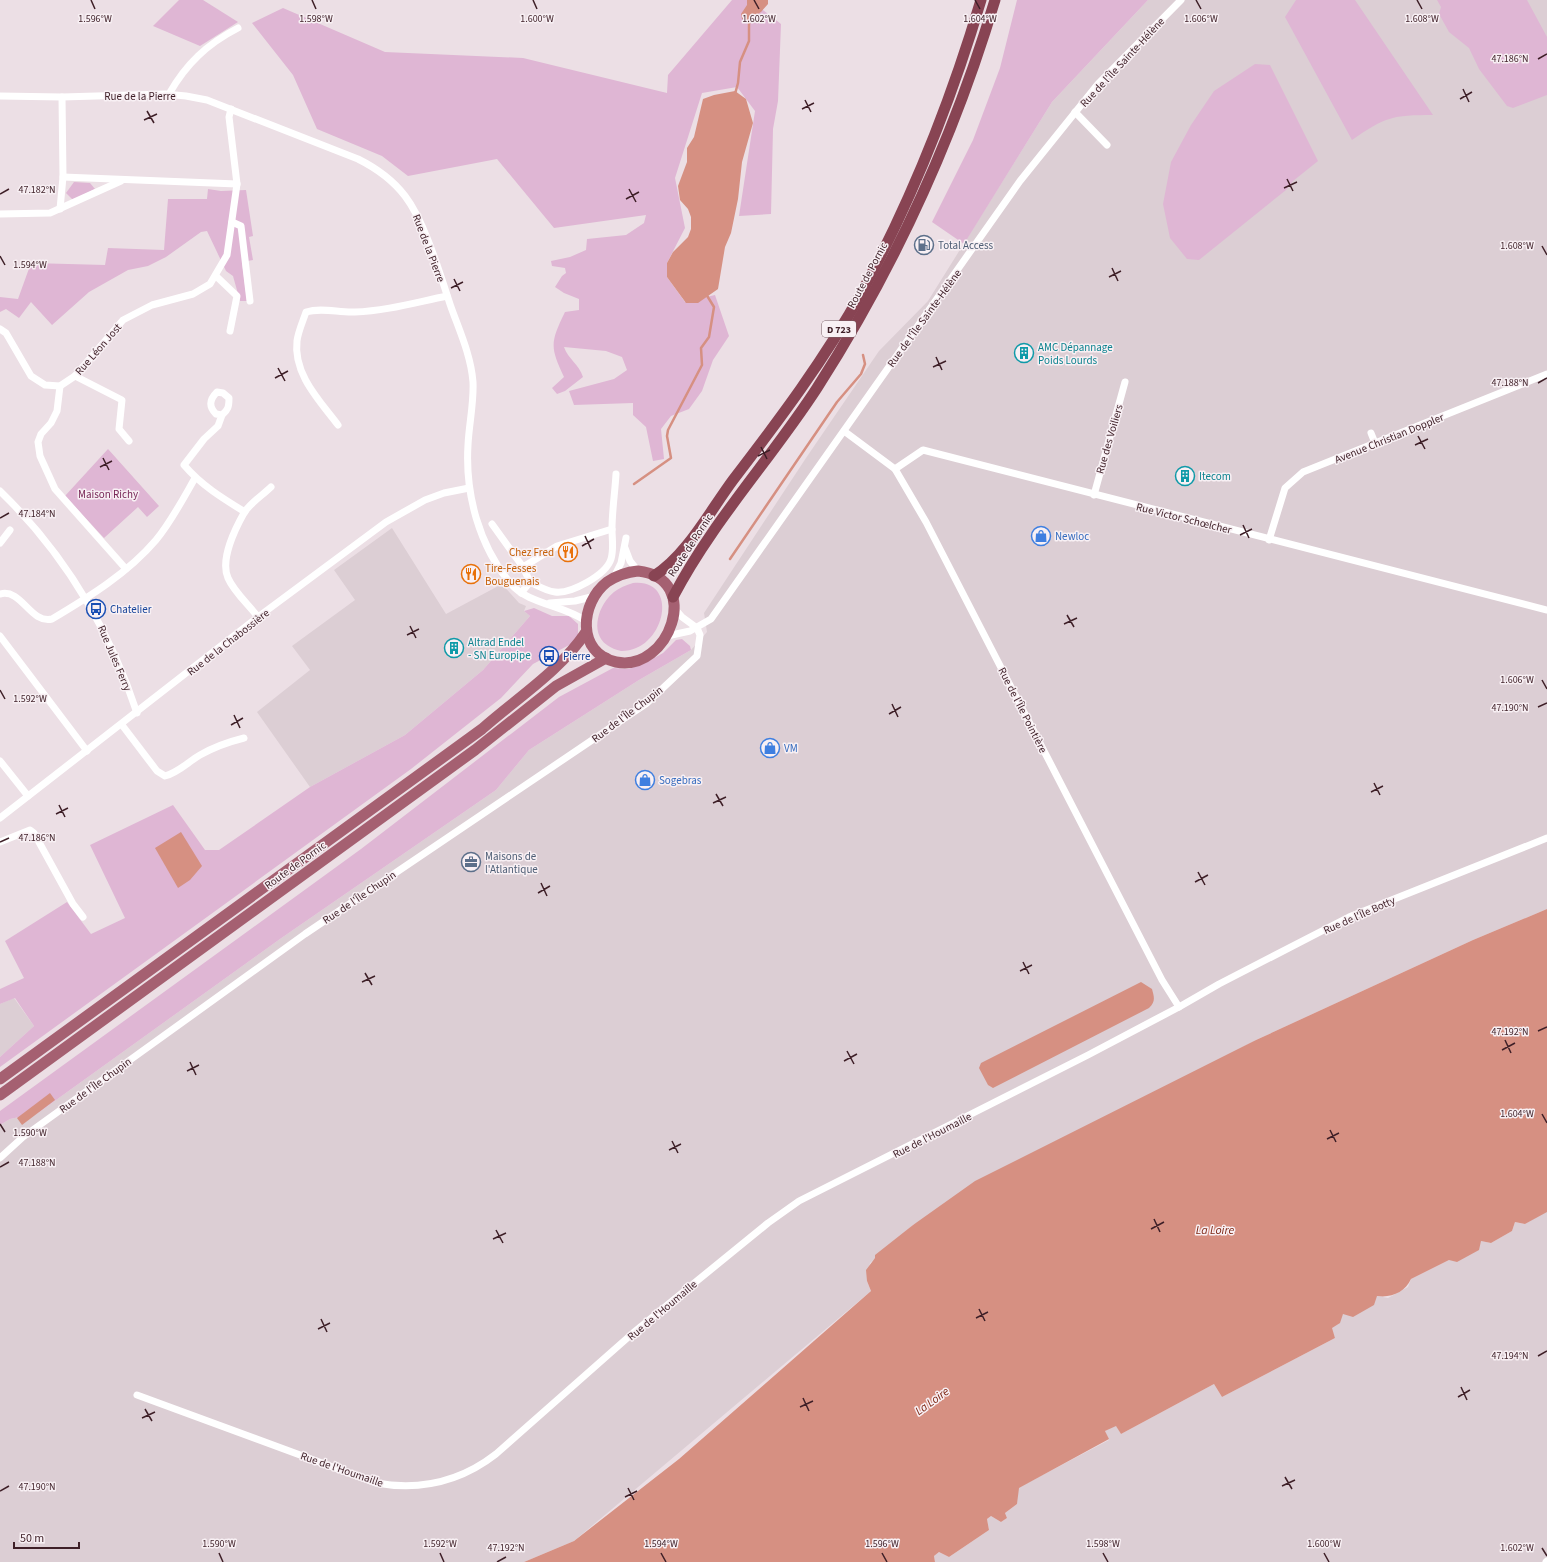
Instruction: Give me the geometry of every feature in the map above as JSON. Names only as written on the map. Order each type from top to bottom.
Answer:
[{"type":"highway","name":"Route de Pornic","points":[[654,576],[672,561],[690,539],[771,431],[810,376],[862,292],[928,154],[949,101],[981,0]]},
{"type":"highway","name":"Route de Pornic","points":[[673,597],[717,526],[816,390],[872,296],[920,201],[950,132],[975,63],[995,0]]},
{"type":"main road","points":[[638,571],[654,576],[663,582],[673,597],[675,609],[674,619],[667,636],[654,650],[639,658],[621,662],[606,658],[595,649],[586,626],[589,608],[595,596],[612,579],[625,574],[638,571]]},
{"type":"main road","name":"Route de Pornic","points":[[0,1079],[482,729],[556,666],[578,645],[586,626]]},
{"type":"main road","name":"Route de Pornic","points":[[0,1094],[469,755],[556,686],[606,658]]},
{"type":"street","name":"Rue de l'Île Sainte-Hélène","points":[[697,628],[711,619],[1020,181],[1075,112],[1109,73],[1181,0]]},
{"type":"street","points":[[169,94],[180,76],[195,58],[221,37],[238,28]]},
{"type":"street","name":"Rue de la Pierre","points":[[0,96],[62,97],[169,94],[207,100],[358,159],[389,178],[406,196],[416,213],[469,357],[473,381],[468,445],[469,488],[488,548],[511,584],[521,593],[573,612],[586,626]]},
{"type":"street","points":[[60,209],[63,177],[62,97]]},
{"type":"street","name":"Rue Léon Jost","points":[[60,386],[75,376],[123,320],[152,305],[193,294],[210,284],[216,276],[227,255],[237,184],[229,117],[230,109]]},
{"type":"street","points":[[1075,112],[1107,146]]},
{"type":"street","points":[[63,177],[237,184]]},
{"type":"street","points":[[0,214],[50,212],[60,209],[122,180]]},
{"type":"street","points":[[232,222],[241,226],[250,301]]},
{"type":"street","points":[[216,276],[236,296],[230,331]]},
{"type":"street","points":[[338,425],[307,384],[298,359],[296,341],[306,312],[313,310],[354,312],[369,311],[447,296]]},
{"type":"street","points":[[0,329],[6,333],[21,362],[31,376],[45,385],[60,386],[57,411],[51,423],[41,434],[38,442],[40,456],[55,489],[126,569]]},
{"type":"street","name":"Avenue Christian Doppler","points":[[1269,540],[1285,488],[1303,472],[1547,374]]},
{"type":"street","points":[[75,376],[122,400],[119,429],[129,441]]},
{"type":"street","name":"Rue des Voiliers","points":[[1094,495],[1125,382]]},
{"type":"street","points":[[222,416],[218,426],[204,439],[184,465],[195,478],[217,496],[245,512]]},
{"type":"street","name":"Rue de l'Île Pointière","points":[[844,431],[895,469],[926,522],[1158,973],[1179,1007]]},
{"type":"street","points":[[1371,433],[1375,443]]},
{"type":"street","name":"Rue Victor Schœlcher","points":[[895,469],[923,450],[1269,540],[1547,610]]},
{"type":"street","points":[[492,524],[522,567],[530,582],[555,592],[565,592],[578,587],[602,572],[610,561],[614,544],[612,530],[616,474]]},
{"type":"street","points":[[0,593],[12,594],[40,618],[46,620],[52,619],[85,599],[126,569],[157,540],[195,478]]},
{"type":"street","points":[[258,617],[229,579],[226,570],[229,546],[245,512],[271,487]]},
{"type":"street","name":"Rue de la Chabossière","points":[[0,818],[122,725],[258,617],[386,522],[425,500],[444,493],[469,488]]},
{"type":"street","name":"Rue Jules Ferry","points":[[0,491],[24,515],[57,554],[85,599],[110,644],[137,713]]},
{"type":"street","points":[[0,543],[10,530]]},
{"type":"street","points":[[522,567],[557,546],[612,530]]},
{"type":"street","points":[[612,579],[625,548],[626,538]]},
{"type":"street","points":[[625,548],[630,561],[638,571]]},
{"type":"street","points":[[521,593],[530,582]]},
{"type":"street","name":"Rue de la Pierre","points":[[544,602],[571,601],[595,596]]},
{"type":"street","points":[[675,609],[682,617],[697,628]]},
{"type":"street","points":[[667,636],[697,628]]},
{"type":"street","name":"Rue de l'Île Chupin","points":[[0,1158],[23,1137],[305,934],[647,703],[697,656],[700,635],[697,628]]},
{"type":"street","points":[[0,636],[87,751]]},
{"type":"street","points":[[122,725],[157,771],[165,776],[174,774],[199,756],[219,746],[244,738]]},
{"type":"street","points":[[0,761],[28,796]]},
{"type":"street","points":[[0,842],[22,831],[30,830],[34,833],[73,904],[83,917]]},
{"type":"street","name":"Rue de l'Île Botty","points":[[1179,1007],[1219,984],[1349,918],[1547,838]]},
{"type":"street","name":"Rue de l'Houmaille","points":[[137,1395],[376,1483],[401,1486],[422,1486],[460,1476],[480,1466],[496,1454],[633,1333],[791,1206],[1179,1007]]},
{"type":"shaded area","points":[[1148,0],[1547,0],[1547,909],[1473,940],[1256,1040],[913,1225],[870,1263],[867,1281],[871,1291],[574,1541],[524,1562],[0,1562],[0,1125],[10,1119],[38,1113],[280,939],[496,790],[529,750],[639,680],[691,650],[707,632],[704,613],[806,458],[879,351],[928,301],[1052,102]]},
{"type":"shaded area","points":[[392,528],[446,614],[502,584],[519,603],[526,606],[524,611],[530,616],[483,670],[405,735],[310,787],[257,712],[310,670],[292,646],[355,600],[334,570]]},
{"type":"shaded area","points":[[14,998],[34,1026],[0,1057],[0,1004]]},
{"type":"shaded area","points":[[1547,1211],[1547,1562],[935,1562],[934,1556],[939,1552],[949,1557],[989,1530],[987,1519],[991,1516],[1001,1522],[1007,1518],[1005,1513],[1017,1504],[1018,1488],[1109,1440],[1105,1431],[1116,1425],[1121,1434],[1214,1384],[1222,1397],[1335,1338],[1331,1328],[1343,1314],[1377,1296],[1388,1298],[1408,1287],[1411,1279],[1449,1260],[1481,1241],[1491,1243],[1512,1231],[1515,1222],[1525,1224]]},
{"type":"green space","points":[[179,0],[203,0],[238,22],[200,46],[153,26]]},
{"type":"green space","points":[[732,0],[750,0],[781,24],[778,101],[773,129],[771,214],[739,216],[755,111],[737,87],[702,93],[675,178],[685,228],[667,263],[667,277],[685,302],[715,295],[729,336],[713,360],[702,391],[689,409],[671,416],[661,429],[664,459],[653,461],[646,427],[633,415],[633,403],[574,405],[569,391],[614,379],[627,370],[622,357],[606,351],[564,347],[583,377],[565,391],[557,394],[552,388],[564,377],[556,359],[554,351],[554,338],[565,312],[579,310],[579,299],[564,293],[555,287],[562,276],[566,273],[565,268],[552,266],[551,261],[570,257],[586,250],[587,239],[626,235],[644,223],[646,215],[554,228],[497,159],[408,176],[382,156],[317,129],[293,75],[252,23],[283,8],[385,52],[523,58],[667,93],[668,75]]},
{"type":"green space","points":[[1017,0],[1148,0],[1052,102],[964,244],[932,222],[973,140],[1000,68]]},
{"type":"green space","points":[[1296,0],[1355,0],[1433,115],[1408,116],[1390,119],[1373,126],[1352,140],[1285,17]]},
{"type":"green space","points":[[1437,0],[1527,0],[1547,37],[1547,95],[1513,108],[1507,106],[1479,69],[1469,48],[1449,32],[1439,14],[1441,7]]},
{"type":"green space","points":[[1255,64],[1270,65],[1318,161],[1293,181],[1286,190],[1199,260],[1187,259],[1170,238],[1163,204],[1171,162],[1191,125],[1214,91]]},
{"type":"green space","points":[[74,182],[90,183],[95,189],[73,200],[66,193]]},
{"type":"green space","points":[[208,189],[221,191],[246,190],[253,236],[249,237],[253,260],[242,262],[247,301],[240,301],[233,276],[226,271],[207,231],[201,232],[166,257],[148,266],[128,270],[89,292],[52,325],[31,302],[19,318],[6,309],[0,312],[0,297],[18,299],[31,263],[105,265],[108,248],[164,250],[168,199],[207,199]]},
{"type":"green space","name":"Maison Richy","points":[[108,449],[159,506],[147,517],[138,507],[104,538],[65,496]]},
{"type":"green space","points":[[633,583],[648,585],[658,592],[662,603],[662,616],[657,629],[648,640],[636,648],[621,651],[610,647],[602,639],[598,633],[598,618],[604,604],[614,592]]},
{"type":"green space","points":[[534,608],[552,616],[569,616],[578,624],[578,636],[573,643],[533,664],[501,698],[411,769],[0,1067],[0,1057],[34,1026],[15,998],[0,1004],[0,989],[24,978],[5,941],[67,902],[91,934],[125,918],[90,845],[173,805],[205,850],[219,850],[310,787],[405,735],[483,670],[530,616],[524,611]]},
{"type":"green space","points":[[682,639],[690,646],[691,650],[639,680],[529,750],[496,790],[280,939],[38,1113],[10,1119],[0,1125],[0,1111],[361,849],[559,697],[613,668],[629,669],[647,662],[663,653],[676,640]]},
{"type":"water","points":[[747,0],[768,0],[768,4],[761,12],[746,21],[742,19],[741,14],[747,5]]},
{"type":"water","points":[[735,91],[746,99],[753,123],[742,162],[738,199],[731,233],[725,247],[718,289],[698,303],[686,303],[667,277],[667,263],[673,252],[688,237],[691,229],[691,217],[688,209],[680,200],[678,186],[687,162],[687,148],[694,137],[703,99],[714,95]]},
{"type":"water","points":[[181,832],[202,866],[190,880],[178,888],[155,848]]},
{"type":"water","name":"La Loire","points":[[1547,909],[1547,1212],[1525,1224],[1515,1222],[1512,1231],[1491,1243],[1481,1241],[1479,1250],[1457,1262],[1449,1260],[1411,1279],[1402,1291],[1388,1296],[1377,1296],[1374,1305],[1353,1317],[1343,1314],[1340,1323],[1332,1328],[1335,1338],[1222,1397],[1214,1384],[1121,1434],[1116,1426],[1105,1431],[1109,1439],[1019,1488],[1017,1504],[1005,1513],[1007,1518],[1001,1522],[991,1516],[987,1519],[989,1530],[949,1557],[939,1552],[934,1556],[935,1562],[524,1562],[574,1541],[679,1459],[871,1291],[867,1281],[866,1270],[875,1258],[875,1255],[913,1225],[975,1181],[1256,1040],[1473,940]]},
{"type":"water","points":[[1141,982],[1152,989],[1154,1001],[1149,1008],[993,1088],[988,1085],[979,1068],[981,1063]]},
{"type":"water","points":[[50,1093],[55,1100],[22,1125],[17,1118]]},
{"type":"waterway","points":[[735,94],[738,83],[740,62],[749,41],[749,16]]},
{"type":"waterway","points":[[634,484],[671,458],[667,436],[668,430],[702,365],[701,348],[709,337],[714,307],[706,294]]},
{"type":"waterway","points":[[730,559],[837,402],[861,374],[865,364],[863,355]]},
{"type":"place","name":"Total Access","points":[[924,245]]},
{"type":"place","name":"AMC Dépannage Poids Lourds","points":[[1024,353]]},
{"type":"place","name":"Itecom","points":[[1185,476]]},
{"type":"place","name":"Newloc","points":[[1041,536]]},
{"type":"place","name":"Chez Fred","points":[[568,552]]},
{"type":"place","name":"Tire-Fesses Bouguenais","points":[[471,574]]},
{"type":"place","name":"Chatelier","points":[[96,609]]},
{"type":"place","name":"Altrad Endel - SN Europipe","points":[[454,648]]},
{"type":"place","name":"Pierre","points":[[549,656]]},
{"type":"place","name":"VM","points":[[770,748]]},
{"type":"place","name":"Sogebras","points":[[645,780]]},
{"type":"place","name":"Maisons de l'Atlantique","points":[[471,862]]}]
